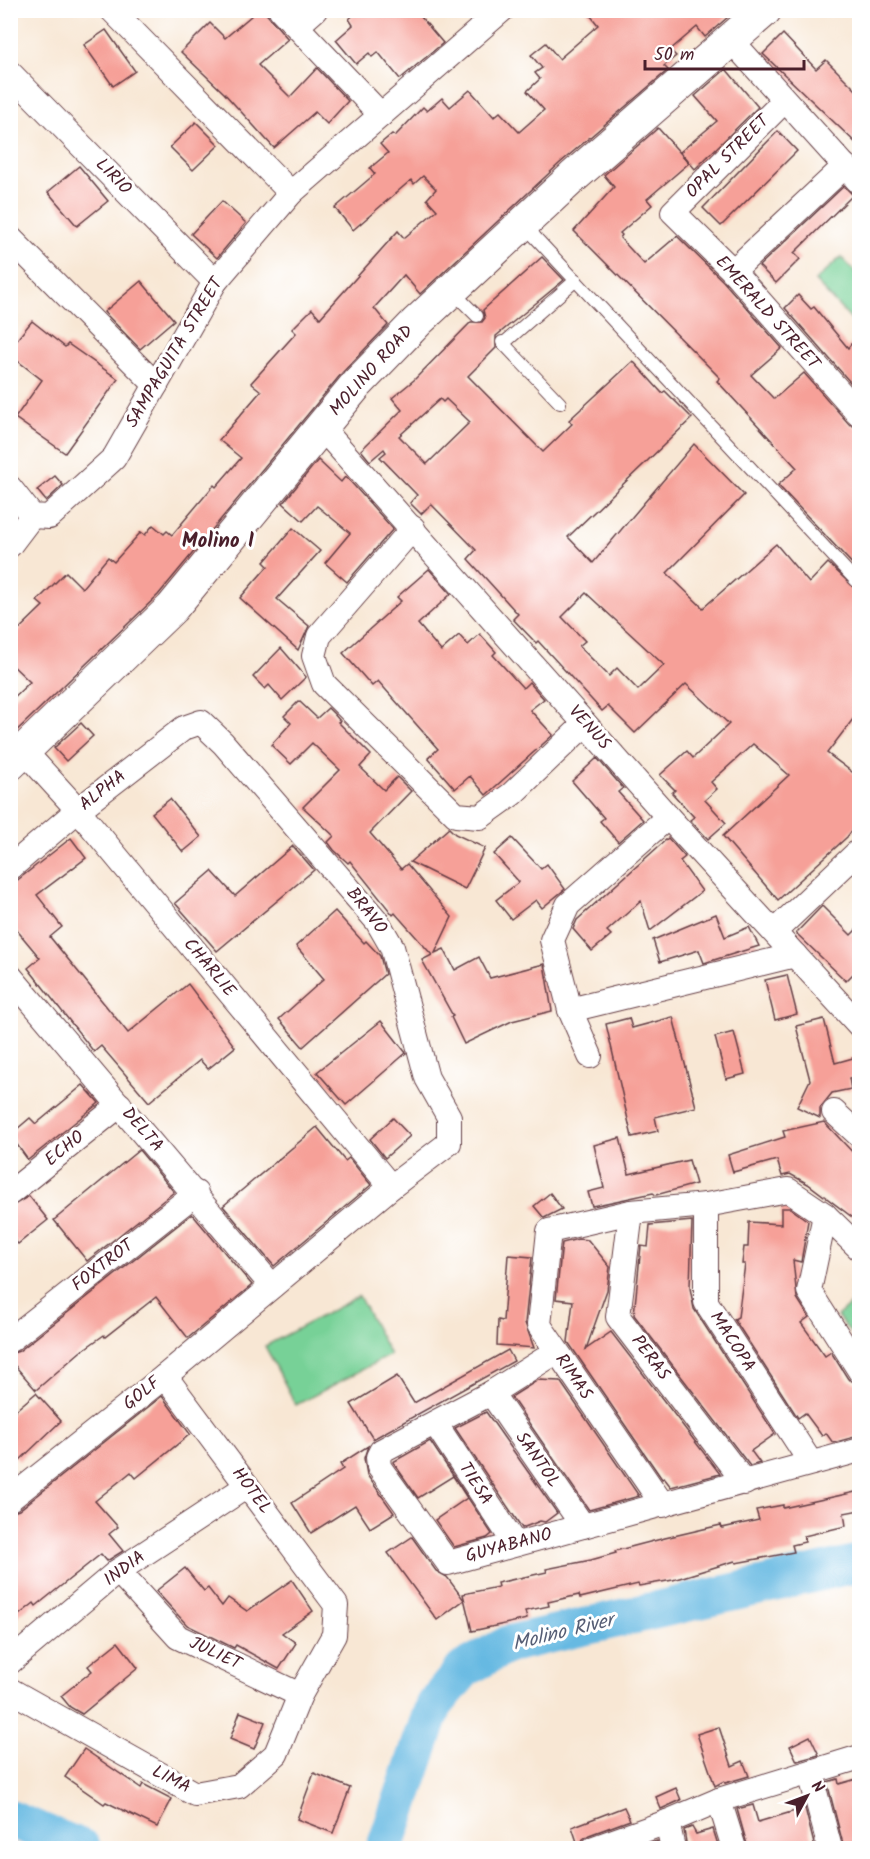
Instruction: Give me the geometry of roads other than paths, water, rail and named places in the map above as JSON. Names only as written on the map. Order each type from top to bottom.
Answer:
[{"type":"main road","name":"MOLINO ROAD","points":[[18,758],[172,608],[321,427],[409,330],[525,222],[765,10]]},
{"type":"street","points":[[112,10],[291,193]]},
{"type":"street","name":"SAMPAGUITA STREET","points":[[32,516],[49,517],[114,458],[215,282],[291,193],[502,10]]},
{"type":"street","points":[[297,16],[381,114]]},
{"type":"street","points":[[731,40],[852,175],[733,271]]},
{"type":"street","name":"LIRIO","points":[[10,73],[215,282]]},
{"type":"street","name":"OPAL STREET","points":[[673,212],[784,101]]},
{"type":"street","name":"EMERALD STREET","points":[[673,212],[733,271],[857,409]]},
{"type":"street","points":[[10,238],[156,385]]},
{"type":"street","name":"VENUS","points":[[321,427],[668,817],[860,1026]]},
{"type":"street","points":[[10,488],[32,516],[10,545]]},
{"type":"street","points":[[413,528],[319,636],[314,656],[324,684],[456,815],[480,817],[512,794],[585,724]]},
{"type":"street","name":"ALPHA","points":[[10,868],[78,810],[184,728],[201,722]]},
{"type":"street","name":"BRAVO","points":[[201,722],[231,752],[382,929],[392,946],[427,1078],[449,1117],[449,1143]]},
{"type":"street","name":"CHARLIE","points":[[18,758],[78,810],[391,1187]]},
{"type":"street","points":[[590,1056],[570,1010],[552,939],[568,905],[668,817]]},
{"type":"street","points":[[775,931],[860,850]]},
{"type":"street","points":[[570,1010],[795,955]]},
{"type":"street","name":"DELTA","points":[[10,976],[196,1193],[272,1286]]},
{"type":"street","name":"ECHO","points":[[10,1193],[120,1105]]},
{"type":"street","points":[[834,1112],[860,1136]]},
{"type":"street","name":"GOLF","points":[[10,1499],[165,1376],[391,1187],[449,1143]]},
{"type":"street","points":[[631,1212],[706,1205],[788,1190],[825,1215],[860,1249]]},
{"type":"street","name":"FOXTROT","points":[[10,1340],[196,1193]]},
{"type":"street","name":"MACOPA","points":[[706,1205],[706,1302],[811,1463]]},
{"type":"street","name":"RIMAS","points":[[631,1212],[549,1231],[539,1325],[663,1505]]},
{"type":"street","name":"PERAS","points":[[631,1212],[618,1317],[745,1483]]},
{"type":"street","points":[[825,1215],[809,1291],[860,1371]]},
{"type":"street","name":"GUYABANO","points":[[556,1352],[491,1393],[381,1450],[378,1457],[379,1467],[448,1563],[860,1450]]},
{"type":"street","name":"HOTEL","points":[[165,1376],[336,1605]]},
{"type":"street","name":"SANTOL","points":[[491,1393],[583,1526]]},
{"type":"street","name":"TIESA","points":[[435,1424],[515,1544]]},
{"type":"street","name":"INDIA","points":[[10,1662],[118,1571],[247,1486]]},
{"type":"street","name":"JULIET","points":[[118,1571],[178,1637],[300,1695]]},
{"type":"street","name":"LIMA","points":[[10,1690],[195,1794],[239,1786],[276,1754],[300,1695],[334,1635],[336,1605]]},
{"type":"street","points":[[594,1848],[667,1822],[719,1800],[860,1757]]},
{"type":"street","points":[[810,1773],[830,1848]]},
{"type":"street","points":[[719,1800],[734,1848]]},
{"type":"street","points":[[667,1822],[673,1848]]},
{"type":"lane","points":[[525,222],[576,280],[860,585]]},
{"type":"lane","points":[[560,403],[502,343],[576,280]]},
{"type":"lane","points":[[452,291],[477,316]]},
{"type":"waterway","name":"Molino River","points":[[385,1848],[434,1705],[464,1669],[509,1644],[860,1563]]},
{"type":"waterway","name":"Molino River","points":[[10,1819],[82,1848]]},
{"type":"district","name":"Molino I","points":[[218,541]]}]
